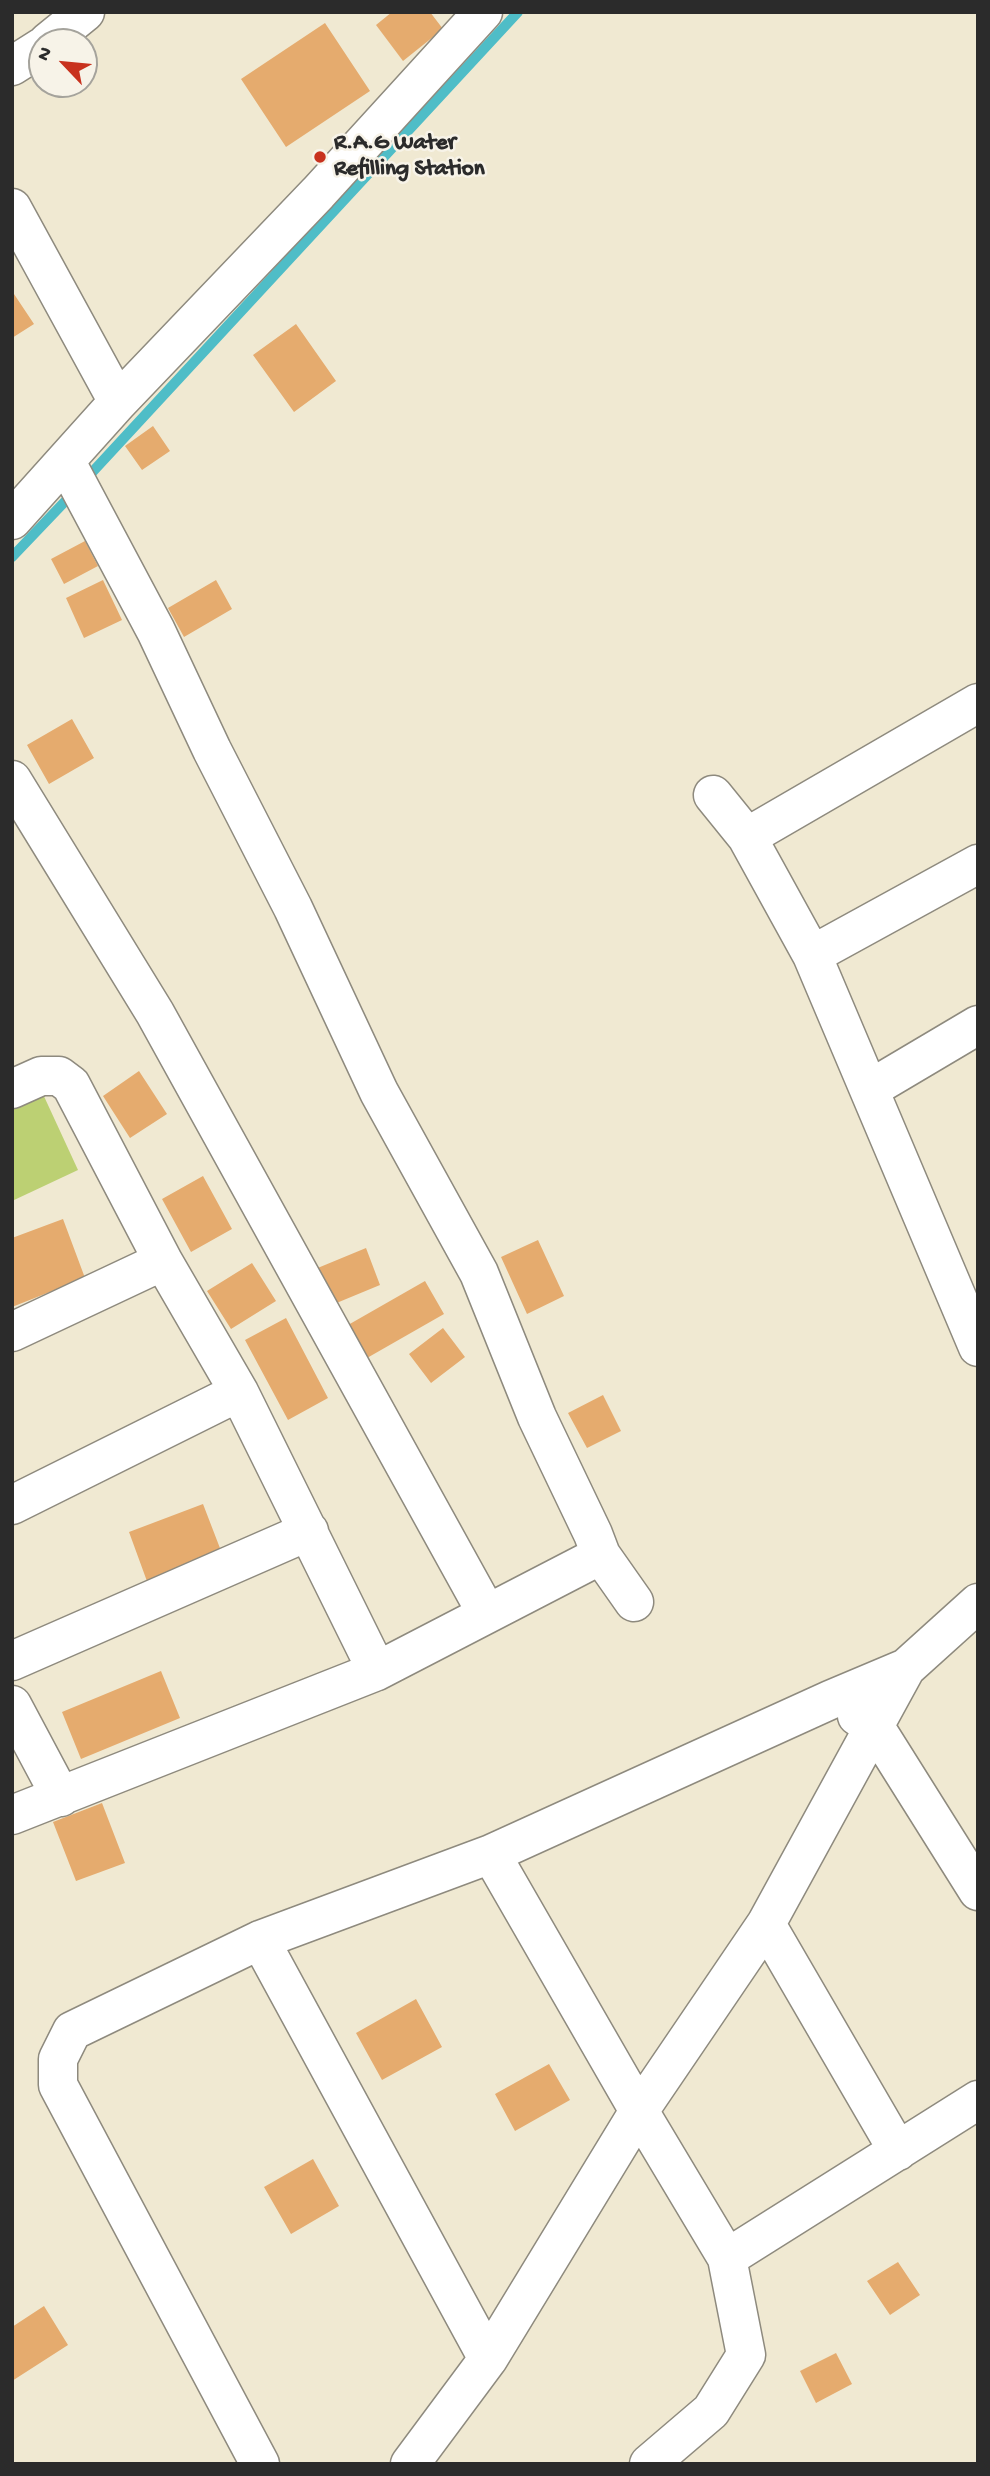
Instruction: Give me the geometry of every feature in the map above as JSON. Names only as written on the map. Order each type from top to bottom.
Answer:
[{"type":"street","points":[[66,28],[86,12]]},
{"type":"street","points":[[12,520],[118,402],[318,193],[483,12]]},
{"type":"street","points":[[12,66],[28,56]]},
{"type":"street","points":[[12,208],[118,402]]},
{"type":"street","points":[[66,462],[156,631],[212,750],[293,908],[379,1092],[479,1273],[537,1417],[601,1555],[634,1602]]},
{"type":"street","points":[[747,837],[978,703]]},
{"type":"street","points":[[12,780],[155,1013],[486,1612]]},
{"type":"street","points":[[713,795],[747,837],[812,955],[978,1347]]},
{"type":"street","points":[[812,955],[978,864]]},
{"type":"street","points":[[870,1089],[978,1024]]},
{"type":"street","points":[[12,1088],[41,1076],[59,1076],[71,1085],[163,1261],[239,1392],[377,1671]]},
{"type":"street","points":[[12,1332],[163,1261]]},
{"type":"street","points":[[12,1505],[239,1392]]},
{"type":"street","points":[[12,1661],[309,1531]]},
{"type":"street","points":[[12,1815],[377,1671],[486,1612],[601,1555]]},
{"type":"street","points":[[260,2464],[58,2085],[58,2059],[72,2031],[260,1940],[491,1854],[906,1668],[978,1603]]},
{"type":"street","points":[[410,2464],[488,2359],[639,2111],[766,1924],[906,1668]]},
{"type":"street","points":[[830,1700],[875,1727],[978,1891]]},
{"type":"street","points":[[12,1705],[61,1797]]},
{"type":"street","points":[[491,1854],[727,2258],[747,2355],[710,2411],[649,2464]]},
{"type":"street","points":[[766,1924],[898,2151]]},
{"type":"street","points":[[260,1940],[488,2359]]},
{"type":"street","points":[[727,2258],[978,2100]]},
{"type":"green space","points":[[42,1092],[78,1170],[12,1201],[12,1106]]},
{"type":"building","points":[[392,12],[430,12],[443,29],[403,61],[376,25]]},
{"type":"building","points":[[325,23],[370,91],[286,147],[241,79]]},
{"type":"building","points":[[12,291],[34,324],[12,338]]},
{"type":"building","points":[[296,324],[336,381],[294,412],[253,355]]},
{"type":"building","points":[[153,426],[170,451],[142,470],[125,446]]},
{"type":"building","points":[[85,541],[98,566],[64,584],[51,559]]},
{"type":"building","points":[[103,580],[122,620],[84,638],[66,598]]},
{"type":"building","points":[[216,580],[232,609],[184,637],[168,608]]},
{"type":"building","points":[[72,719],[94,758],[49,784],[27,745]]},
{"type":"building","points":[[139,1071],[167,1114],[130,1138],[103,1096]]},
{"type":"building","points":[[203,1176],[232,1229],[191,1252],[162,1199]]},
{"type":"building","points":[[63,1219],[85,1278],[12,1307],[12,1238]]},
{"type":"building","points":[[538,1240],[564,1296],[527,1314],[501,1257]]},
{"type":"building","points":[[366,1248],[380,1285],[322,1309],[308,1272]]},
{"type":"building","points":[[252,1263],[276,1301],[231,1329],[207,1291]]},
{"type":"building","points":[[425,1281],[444,1314],[360,1362],[341,1329]]},
{"type":"building","points":[[286,1318],[328,1398],[288,1420],[245,1340]]},
{"type":"building","points":[[443,1328],[465,1357],[431,1383],[409,1354]]},
{"type":"building","points":[[603,1395],[621,1431],[587,1448],[568,1413]]},
{"type":"building","points":[[203,1504],[223,1556],[148,1584],[129,1532]]},
{"type":"building","points":[[161,1671],[180,1718],[81,1759],[62,1712]]},
{"type":"building","points":[[102,1803],[125,1863],[76,1881],[53,1822]]},
{"type":"building","points":[[416,1999],[442,2047],[382,2080],[356,2033]]},
{"type":"building","points":[[549,2064],[570,2100],[515,2131],[495,2094]]},
{"type":"building","points":[[313,2159],[339,2206],[291,2234],[264,2187]]},
{"type":"building","points":[[898,2262],[920,2295],[890,2315],[867,2281]]},
{"type":"building","points":[[44,2306],[68,2345],[12,2381],[12,2327]]},
{"type":"building","points":[[836,2353],[852,2384],[816,2403],[800,2371]]},
{"type":"waterway","points":[[85,480],[518,12]]},
{"type":"waterway","points":[[12,557],[74,492]]},
{"type":"place","name":"R.A.G Water Refilling Station","points":[[320,157]]}]
